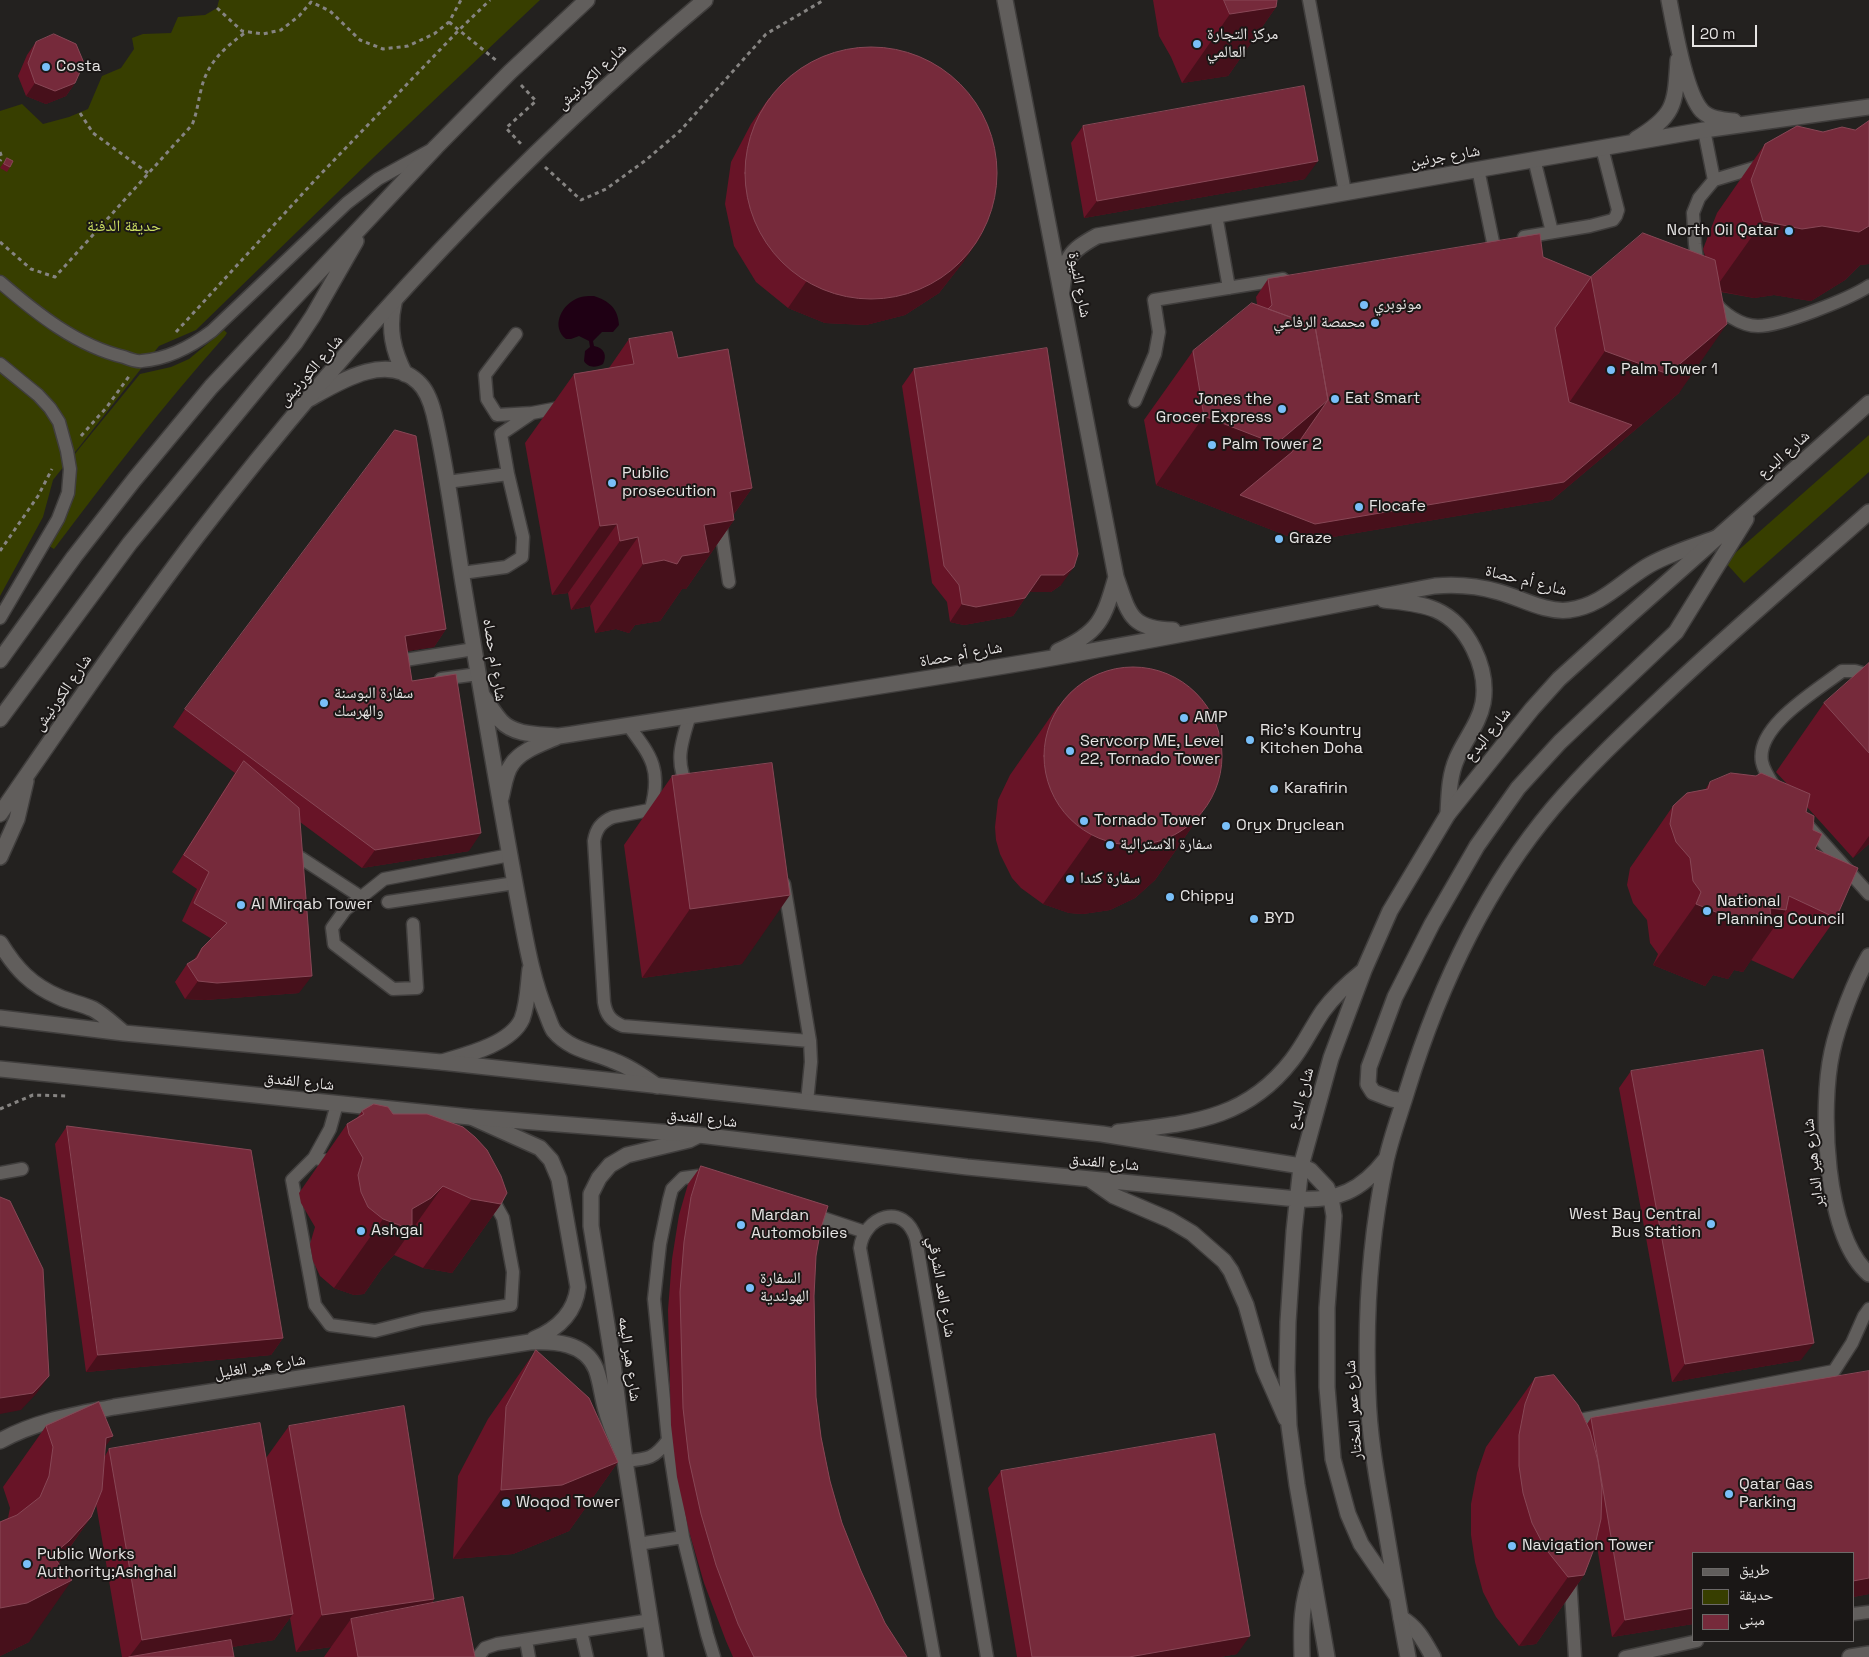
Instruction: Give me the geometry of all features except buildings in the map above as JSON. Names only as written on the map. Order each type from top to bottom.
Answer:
[{"type":"street","points":[[0,660],[92,534],[211,387],[436,148],[510,72],[587,0]]},
{"type":"street","name":"شارع الكورنيش","points":[[0,814],[198,535],[308,400],[394,302],[533,156],[662,36],[705,0]]},
{"type":"street","name":"شارع النيوة","points":[[1005,0],[1116,577],[1125,602],[1135,621],[1145,627],[1161,630],[1202,630]]},
{"type":"street","points":[[1669,0],[1679,50],[1693,97],[1702,111],[1716,119],[1751,123]]},
{"type":"street","points":[[1631,143],[1652,130],[1668,114],[1676,93],[1679,50]]},
{"type":"street","name":"شارع جرنين","points":[[1062,290],[1068,260],[1076,247],[1096,236],[1704,130],[1869,107]]},
{"type":"street","points":[[0,719],[130,543],[295,343],[336,278],[363,226]]},
{"type":"street","name":"شارع ام حصاه","points":[[394,302],[390,321],[397,357],[406,374],[417,382],[429,396],[434,413],[500,802],[530,962],[541,1001],[554,1031],[571,1045],[586,1052],[613,1060],[642,1074],[657,1086]]},
{"type":"street","points":[[308,400],[334,385],[373,371],[388,369],[406,374]]},
{"type":"street","name":"شارع البدع","points":[[1297,1199],[1301,1166],[1331,1058],[1364,970],[1390,911],[1448,814],[1532,709],[1559,679],[1869,403]]},
{"type":"street","points":[[1404,1101],[1381,1096],[1373,1092],[1368,1084],[1369,1067],[1396,997],[1432,924],[1477,846],[1518,788],[1560,742],[1676,632],[1754,505]]},
{"type":"street","points":[[1386,1159],[1429,1027],[1455,964],[1513,862],[1551,811],[1596,759],[1710,651],[1869,512]]},
{"type":"street","name":"شارع أم حصاة","points":[[482,695],[501,722],[510,728],[522,732],[559,736],[1040,659],[1435,586],[1463,585],[1498,591],[1552,609],[1568,610],[1585,606],[1606,597],[1646,567],[1678,552],[1718,537]]},
{"type":"street","name":"شارع النيوة","points":[[1040,659],[1071,645],[1091,633],[1099,623],[1108,605],[1116,577]]},
{"type":"street","name":"شارع أم حصاة","points":[[1367,598],[1421,605],[1438,610],[1461,628],[1471,643],[1479,661],[1483,701],[1478,720],[1453,769],[1450,782],[1448,814]]},
{"type":"street","name":"شارع أم حصاة","points":[[500,802],[512,763],[526,752],[559,736]]},
{"type":"street","points":[[0,857],[17,819],[28,774]]},
{"type":"street","points":[[0,943],[13,964],[36,985],[61,998],[94,1010],[124,1033]]},
{"type":"street","name":"شارع هير الداير","points":[[1869,956],[1843,1015],[1832,1052],[1825,1106],[1832,1183],[1841,1225],[1849,1249],[1863,1269],[1869,1274]]},
{"type":"street","name":"شارع ام حصاه","points":[[441,1062],[494,1044],[510,1034],[521,1021],[525,1008],[530,962]]},
{"type":"street","points":[[1102,1134],[1184,1123],[1210,1117],[1250,1100],[1274,1081],[1292,1060],[1322,1012],[1341,988],[1364,970]]},
{"type":"street","name":"شارع الفندق","points":[[0,1018],[124,1033],[441,1062],[1102,1134],[1301,1166]]},
{"type":"street","name":"شارع الفندق","points":[[0,1068],[470,1117],[699,1135],[967,1167],[1297,1199],[1332,1198],[1361,1184],[1375,1174],[1386,1159]]},
{"type":"street","points":[[0,1076],[22,1071]]},
{"type":"street","name":"شارع هير الغليل","points":[[470,1117],[540,1148],[551,1160],[559,1179],[578,1287],[577,1299],[561,1323],[546,1334],[530,1342]]},
{"type":"street","name":"شارع هير اليمه","points":[[656,1657],[625,1459],[612,1356],[590,1226],[591,1194],[599,1178],[610,1165],[627,1155],[689,1140],[699,1135]]},
{"type":"street","name":"شارع عمر المختار","points":[[1386,1159],[1372,1257],[1367,1326],[1368,1397],[1375,1464],[1408,1657]]},
{"type":"street","points":[[1301,1166],[1310,1170],[1321,1180],[1332,1198],[1334,1225],[1328,1308],[1327,1387],[1333,1459],[1348,1514],[1361,1544],[1396,1595]]},
{"type":"street","points":[[1090,1179],[1114,1196],[1170,1220],[1192,1233],[1224,1261],[1231,1271],[1246,1305],[1264,1369],[1289,1426]]},
{"type":"street","points":[[1297,1199],[1288,1322],[1289,1426],[1297,1485],[1327,1657]]},
{"type":"street","name":"شارع هير الغليل","points":[[0,1441],[19,1430],[53,1419],[114,1407],[530,1342],[550,1341],[567,1344],[582,1351],[592,1360],[597,1370],[606,1412],[625,1459]]},
{"type":"street","points":[[1302,1657],[1301,1618],[1305,1594],[1312,1573]]},
{"type":"street","points":[[1401,1618],[1410,1623],[1421,1636],[1432,1657]]},
{"type":"street","points":[[1850,1657],[1869,1654]]},
{"type":"lane","points":[[1309,0],[1345,192]]},
{"type":"lane","points":[[1704,130],[1714,180]]},
{"type":"lane","points":[[0,282],[56,326],[106,353],[141,362],[171,354],[195,343],[212,331],[347,203],[378,179],[436,148]]},
{"type":"lane","points":[[1478,169],[1497,242],[1590,226],[1613,220],[1618,210],[1602,148]]},
{"type":"lane","points":[[1534,159],[1552,232]]},
{"type":"lane","points":[[1701,278],[1696,251],[1693,213],[1699,198],[1714,180],[1773,162]]},
{"type":"lane","points":[[1216,215],[1229,288]]},
{"type":"lane","points":[[1135,401],[1155,354],[1159,332],[1154,300],[1298,276]]},
{"type":"lane","points":[[1708,292],[1718,308],[1744,324],[1757,326],[1790,319],[1869,286]]},
{"type":"lane","points":[[462,573],[506,567],[522,557],[523,537],[508,474],[497,415],[487,399],[485,375],[516,334]]},
{"type":"lane","points":[[0,364],[38,395],[50,408],[59,422],[70,470],[68,493],[58,519],[0,618]]},
{"type":"lane","points":[[497,415],[532,413],[580,404]]},
{"type":"lane","points":[[501,434],[532,413]]},
{"type":"lane","points":[[447,482],[508,474]]},
{"type":"lane","points":[[719,514],[729,582]]},
{"type":"lane","points":[[404,660],[474,649]]},
{"type":"lane","points":[[1786,802],[1776,789],[1762,763],[1762,748],[1769,735],[1782,717],[1842,671],[1855,671],[1869,675]]},
{"type":"lane","points":[[425,682],[478,674]]},
{"type":"lane","points":[[690,715],[681,742],[680,767],[687,802],[613,817],[605,820],[596,833],[594,841],[605,1010],[609,1018],[623,1026],[810,1041]]},
{"type":"lane","points":[[628,725],[649,753],[653,765],[655,793],[651,809]]},
{"type":"lane","points":[[1798,816],[1869,894]]},
{"type":"lane","points":[[413,924],[417,988],[393,988],[334,944],[332,928],[344,910],[384,878],[510,855]]},
{"type":"lane","points":[[301,858],[361,897]]},
{"type":"lane","points":[[782,875],[810,1041],[811,1062],[807,1102]]},
{"type":"lane","points":[[388,902],[515,883]]},
{"type":"lane","points":[[337,1104],[330,1129],[314,1158],[292,1180],[316,1305],[330,1325],[375,1331],[422,1319],[511,1305],[513,1272],[503,1218],[492,1198],[473,1194]]},
{"type":"lane","points":[[314,1158],[352,1166]]},
{"type":"lane","points":[[0,1173],[22,1169]]},
{"type":"lane","points":[[714,1657],[683,1537],[668,1440],[654,1299],[660,1244],[672,1189],[683,1178],[698,1176],[724,1186]]},
{"type":"lane","points":[[799,1210],[865,1232],[860,1248],[934,1657]]},
{"type":"lane","name":"شارع العد الشرقي","points":[[865,1232],[877,1221],[899,1216],[908,1222],[913,1229],[916,1239],[987,1657]]},
{"type":"lane","points":[[1562,1433],[1561,1423],[1834,1371],[1852,1343],[1869,1309]]},
{"type":"lane","points":[[625,1459],[652,1456],[658,1453],[668,1440]]},
{"type":"lane","points":[[638,1544],[683,1537]]},
{"type":"lane","points":[[1569,1562],[1575,1657]]},
{"type":"lane","points":[[1854,1614],[1869,1612]]},
{"type":"lane","points":[[478,1657],[485,1648],[497,1644],[650,1620]]},
{"type":"lane","points":[[581,1631],[587,1657]]},
{"type":"lane","points":[[526,1640],[529,1657]]},
{"type":"lane","points":[[1625,1657],[1692,1642]]},
{"type":"path","points":[[217,8],[242,30],[263,34],[281,30],[298,16],[311,1],[330,11],[360,40],[383,49],[408,46],[434,34],[449,22],[461,0]]},
{"type":"path","points":[[173,334],[458,30],[490,0]]},
{"type":"path","points":[[773,30],[824,0]]},
{"type":"path","points":[[0,242],[31,269],[55,277],[192,124],[198,112],[204,76],[214,60],[227,46],[246,32]]},
{"type":"path","points":[[80,113],[93,133],[148,172]]},
{"type":"path","points":[[0,152],[2,158],[0,161]]},
{"type":"path","points":[[0,551],[38,496],[52,468],[106,408],[141,362]]},
{"type":"path","points":[[0,1109],[33,1095],[73,1096]]},
{"type":"green space","name":"حديقة الدفنة","points":[[219,0],[540,0],[373,158],[196,330],[159,346],[53,480],[43,517],[0,596],[0,111],[22,104],[43,124],[69,117],[88,109],[102,76],[121,68],[134,49],[132,38],[143,34],[171,33],[178,17],[205,15],[217,8]]},
{"type":"green space","points":[[224,330],[227,333],[225,336],[116,467],[54,549],[49,546],[70,508],[75,478],[74,455],[140,374],[171,367],[189,359]]},
{"type":"green space","points":[[1869,435],[1869,472],[1744,583],[1725,562]]},
{"type":"shaded area","points":[[586,296],[594,296],[612,306],[617,314],[619,325],[613,332],[602,332],[593,341],[594,346],[603,350],[605,355],[603,364],[595,367],[588,365],[584,361],[585,351],[590,347],[589,341],[579,336],[566,339],[559,329],[562,312],[569,303]]},
{"type":"place","name":"مركز التجارة العالمي","points":[[1197,44]]},
{"type":"place","name":"Costa","points":[[46,67]]},
{"type":"place","name":"North Oil Qatar","points":[[1789,231]]},
{"type":"place","name":"مونوبري","points":[[1364,305]]},
{"type":"place","name":"محمصة الرفاعي","points":[[1375,323]]},
{"type":"place","name":"Palm Tower 1","points":[[1611,370]]},
{"type":"place","name":"Eat Smart","points":[[1335,399]]},
{"type":"place","name":"Jones the Grocer Express","points":[[1282,409]]},
{"type":"place","name":"Palm Tower 2","points":[[1212,445]]},
{"type":"place","name":"Public prosecution","points":[[612,483]]},
{"type":"place","name":"Flocafe","points":[[1359,507]]},
{"type":"place","name":"Graze","points":[[1279,539]]},
{"type":"place","name":"سفارة البوسنة والهرسك","points":[[324,703]]},
{"type":"place","name":"AMP","points":[[1184,718]]},
{"type":"place","name":"Ric's Kountry Kitchen Doha","points":[[1250,740]]},
{"type":"place","name":"Servcorp ME, Level 22, Tornado Tower","points":[[1070,751]]},
{"type":"place","name":"Karafirin","points":[[1274,789]]},
{"type":"place","name":"Tornado Tower","points":[[1084,821]]},
{"type":"place","name":"Oryx Dryclean","points":[[1226,826]]},
{"type":"place","name":"سفارة الاسترالية","points":[[1110,845]]},
{"type":"place","name":"سفارة كندا","points":[[1070,879]]},
{"type":"place","name":"Chippy","points":[[1170,897]]},
{"type":"place","name":"Al Mirqab Tower","points":[[241,905]]},
{"type":"place","name":"National Planning Council","points":[[1707,911]]},
{"type":"place","name":"BYD","points":[[1254,919]]},
{"type":"place","name":"West Bay Central Bus Station","points":[[1711,1224]]},
{"type":"place","name":"Mardan Automobiles","points":[[741,1225]]},
{"type":"place","name":"Ashgal","points":[[361,1231]]},
{"type":"place","name":"السفارة الهولندية","points":[[750,1288]]},
{"type":"place","name":"Qatar Gas Parking","points":[[1729,1494]]},
{"type":"place","name":"Woqod Tower","points":[[506,1503]]},
{"type":"place","name":"Navigation Tower","points":[[1512,1546]]},
{"type":"place","name":"Public Works Authority;Ashghal","points":[[27,1564]]}]
